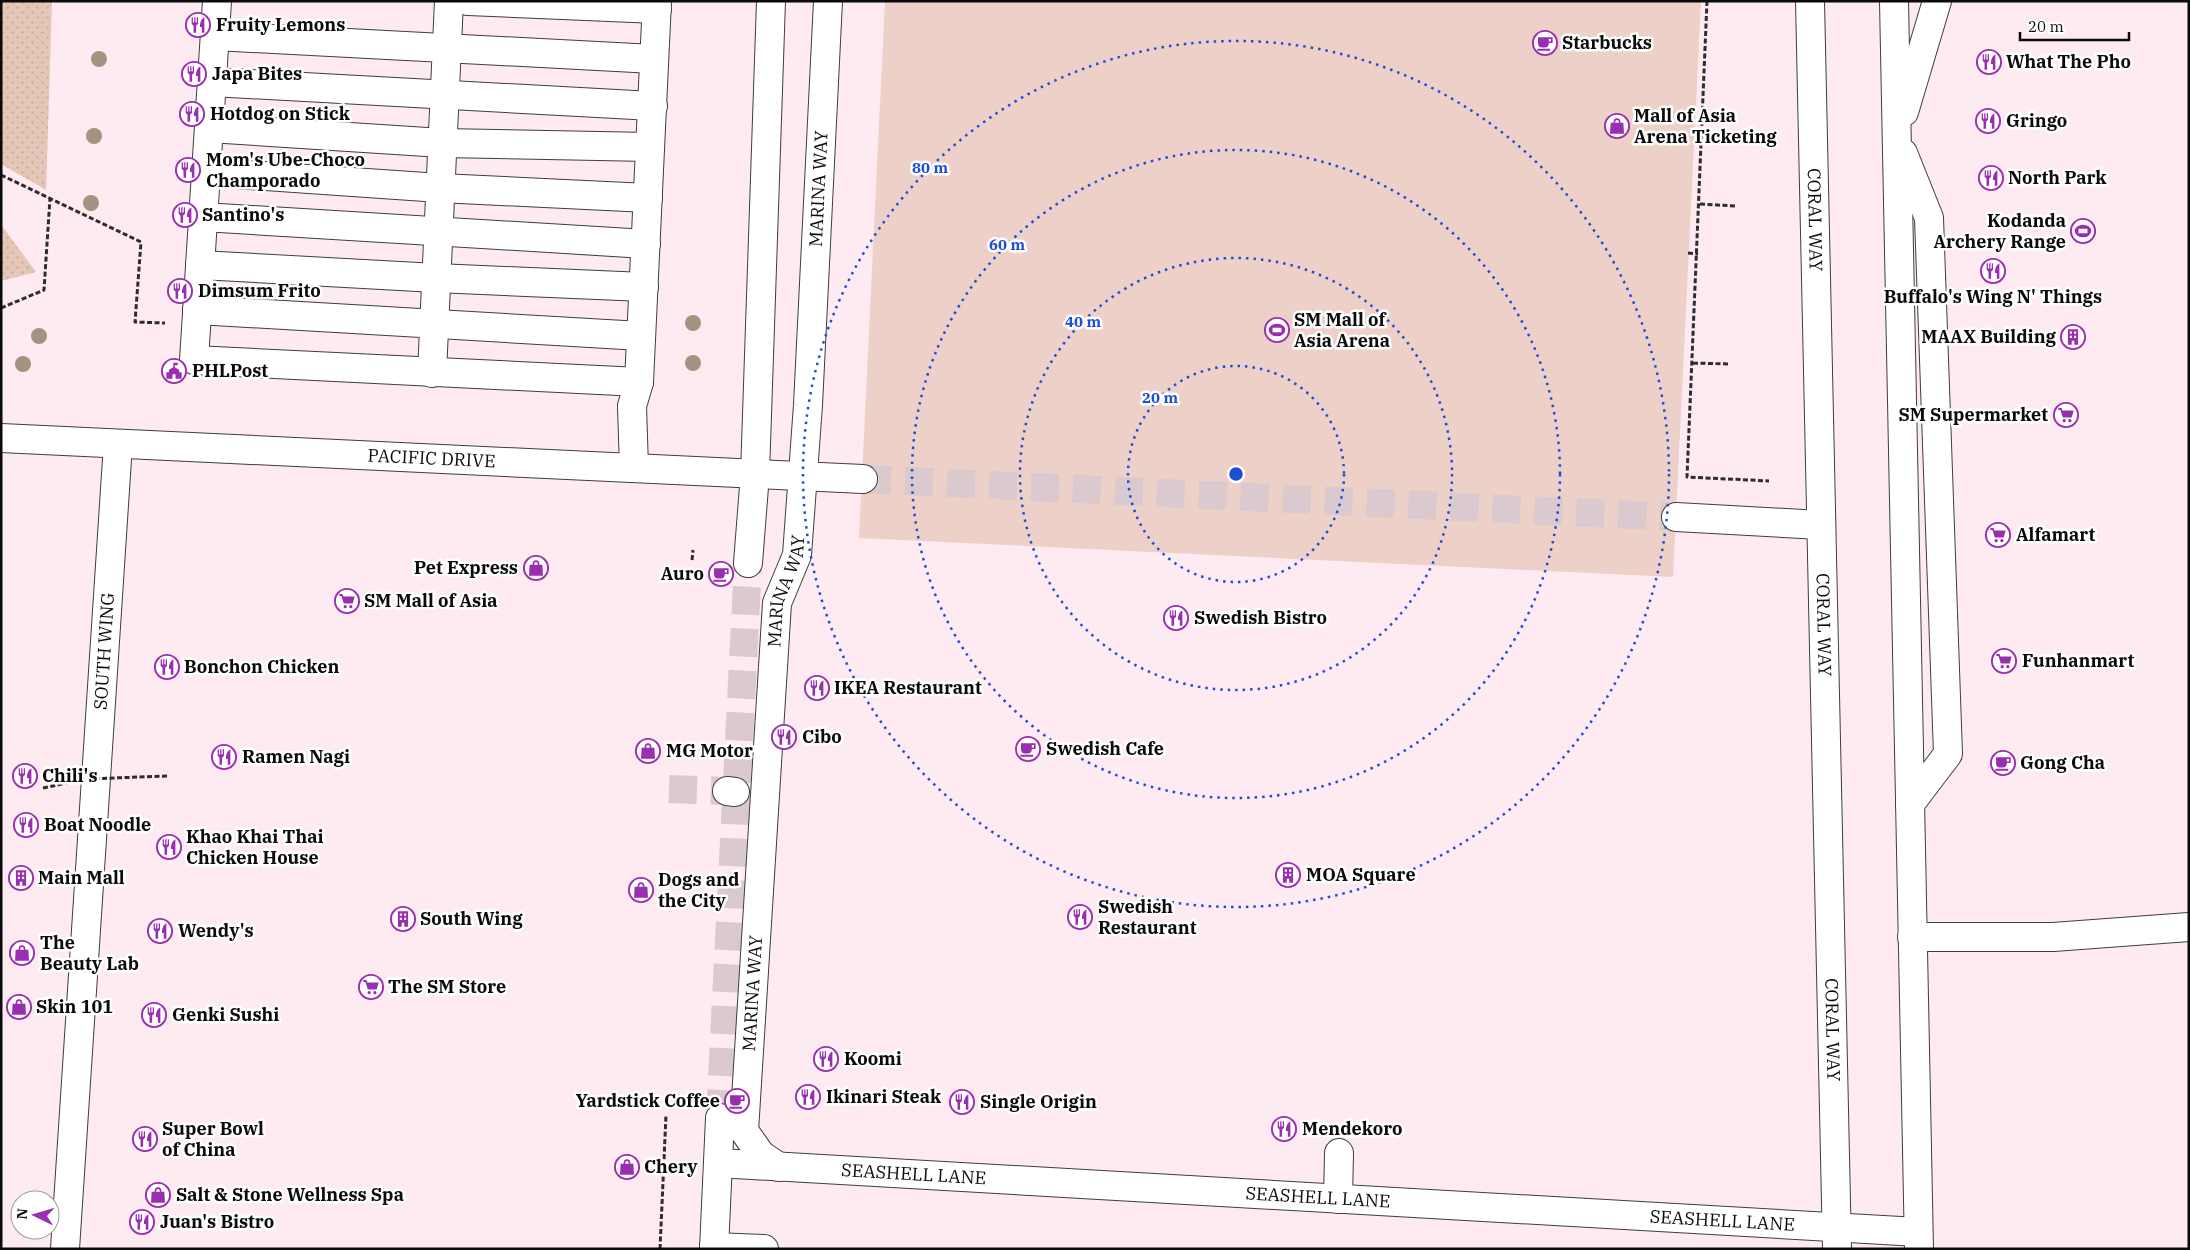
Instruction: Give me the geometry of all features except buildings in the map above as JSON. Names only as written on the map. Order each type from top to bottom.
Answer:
[{"type":"street","points":[[217,1],[194,360],[639,382]]},
{"type":"street","points":[[432,373],[448,1]]},
{"type":"street","points":[[468,1],[657,5],[642,336],[639,382],[632,406],[634,468]]},
{"type":"street","points":[[748,563],[755,474],[771,1]]},
{"type":"street","name":"MARINA WAY","points":[[779,1167],[761,1155],[744,1131],[777,603],[797,555],[803,476],[828,1]]},
{"type":"street","name":"CORAL WAY","points":[[1810,1],[1837,1238]]},
{"type":"street","points":[[1894,1],[1918,1240]]},
{"type":"street","points":[[1910,804],[1948,754],[1929,218],[1896,136],[1937,1]]},
{"type":"street","points":[[215,36],[654,59]]},
{"type":"street","points":[[212,82],[652,106]]},
{"type":"street","points":[[209,128],[442,143],[650,147]]},
{"type":"street","points":[[206,172],[440,188],[648,198]]},
{"type":"street","points":[[203,216],[646,244]]},
{"type":"street","points":[[200,266],[644,287]]},
{"type":"street","points":[[198,310],[642,336]]},
{"type":"street","name":"PACIFIC DRIVE","points":[[1,438],[863,479]]},
{"type":"street","name":"SOUTH WING","points":[[65,1249],[118,444]]},
{"type":"street","points":[[1676,518],[1822,525]]},
{"type":"street","points":[[1912,937],[2053,937],[2189,927]]},
{"type":"street","points":[[720,1118],[714,1248],[764,1249]]},
{"type":"street","points":[[1338,1199],[1340,1153]]},
{"type":"street","name":"SEASHELL LANE","points":[[718,1163],[1338,1199],[1837,1238],[1918,1240]]},
{"type":"path","points":[[1707,1],[1688,478],[1770,481]]},
{"type":"path","points":[[1,175],[141,242],[135,322],[171,324]]},
{"type":"path","points":[[1,308],[44,290],[50,198]]},
{"type":"path","points":[[1700,204],[1735,206]]},
{"type":"path","points":[[1688,254],[1698,254]]},
{"type":"path","points":[[1693,363],[1729,364]]},
{"type":"path","points":[[692,560],[693,550]]},
{"type":"path","points":[[43,788],[86,779],[167,776]]},
{"type":"path","points":[[660,1249],[666,1115]]},
{"type":"shaded area","points":[[1,1],[52,1],[46,190],[1,164]]},
{"type":"shaded area","name":"SM Mall of Asia Arena","points":[[885,1],[1701,1],[1673,577],[859,538]]},
{"type":"shaded area","points":[[2,226],[36,272],[1,281]]},
{"type":"tunnel","points":[[863,479],[1676,517]]},
{"type":"tunnel","points":[[720,1118],[748,563]]},
{"type":"tunnel","points":[[669,789],[727,791]]},
{"type":"place","name":"Fruity Lemons","points":[[198,25]]},
{"type":"place","name":"Starbucks","points":[[1545,43]]},
{"type":"place","name":"What The Pho","points":[[1989,62]]},
{"type":"place","name":"Japa Bites","points":[[194,74]]},
{"type":"place","name":"Hotdog on Stick","points":[[192,114]]},
{"type":"place","name":"Gringo","points":[[1988,121]]},
{"type":"place","name":"Mall of Asia Arena Ticketing","points":[[1617,126]]},
{"type":"place","name":"Mom's Ube-Choco Champorado","points":[[188,170]]},
{"type":"place","name":"North Park","points":[[1991,178]]},
{"type":"place","name":"Santino's","points":[[185,215]]},
{"type":"place","name":"Kodanda Archery Range","points":[[2083,231]]},
{"type":"place","name":"Buffalo's Wing N' Things","points":[[1993,271]]},
{"type":"place","name":"Dimsum Frito","points":[[180,291]]},
{"type":"place","name":"SM Mall of Asia Arena","points":[[1277,330]]},
{"type":"place","name":"MAAX Building","points":[[2073,337]]},
{"type":"place","name":"PHLPost","points":[[174,371]]},
{"type":"place","name":"SM Supermarket","points":[[2066,415]]},
{"type":"place","name":"Alfamart","points":[[1998,535]]},
{"type":"place","name":"Pet Express","points":[[536,568]]},
{"type":"place","name":"Auro","points":[[721,574]]},
{"type":"place","name":"SM Mall of Asia","points":[[347,601]]},
{"type":"place","name":"Swedish Bistro","points":[[1176,618]]},
{"type":"place","name":"Funhanmart","points":[[2004,661]]},
{"type":"place","name":"Bonchon Chicken","points":[[167,667]]},
{"type":"place","name":"IKEA Restaurant","points":[[817,688]]},
{"type":"place","name":"Cibo","points":[[784,737]]},
{"type":"place","name":"Swedish Cafe","points":[[1028,749]]},
{"type":"place","name":"MG Motor","points":[[648,751]]},
{"type":"place","name":"Ramen Nagi","points":[[224,757]]},
{"type":"place","name":"Gong Cha","points":[[2003,763]]},
{"type":"place","name":"Chili's","points":[[25,776]]},
{"type":"place","name":"Boat Noodle","points":[[26,825]]},
{"type":"place","name":"Khao Khai Thai Chicken House","points":[[169,847]]},
{"type":"place","name":"MOA Square","points":[[1288,875]]},
{"type":"place","name":"Main Mall","points":[[21,878]]},
{"type":"place","name":"Dogs and the City","points":[[641,890]]},
{"type":"place","name":"Swedish Restaurant","points":[[1080,917]]},
{"type":"place","name":"South Wing","points":[[403,919]]},
{"type":"place","name":"Wendy's","points":[[160,931]]},
{"type":"place","name":"The Beauty Lab","points":[[22,953]]},
{"type":"place","name":"The SM Store","points":[[371,987]]},
{"type":"place","name":"Skin 101","points":[[19,1007]]},
{"type":"place","name":"Genki Sushi","points":[[154,1015]]},
{"type":"place","name":"Koomi","points":[[826,1059]]},
{"type":"place","name":"Ikinari Steak","points":[[808,1097]]},
{"type":"place","name":"Yardstick Coffee","points":[[737,1101]]},
{"type":"place","name":"Single Origin","points":[[962,1102]]},
{"type":"place","name":"Mendekoro","points":[[1284,1129]]},
{"type":"place","name":"Super Bowl of China","points":[[145,1139]]},
{"type":"place","name":"Chery","points":[[627,1167]]},
{"type":"place","name":"Salt & Stone Wellness Spa","points":[[158,1195]]},
{"type":"place","name":"Juan's Bistro","points":[[142,1222]]}]
